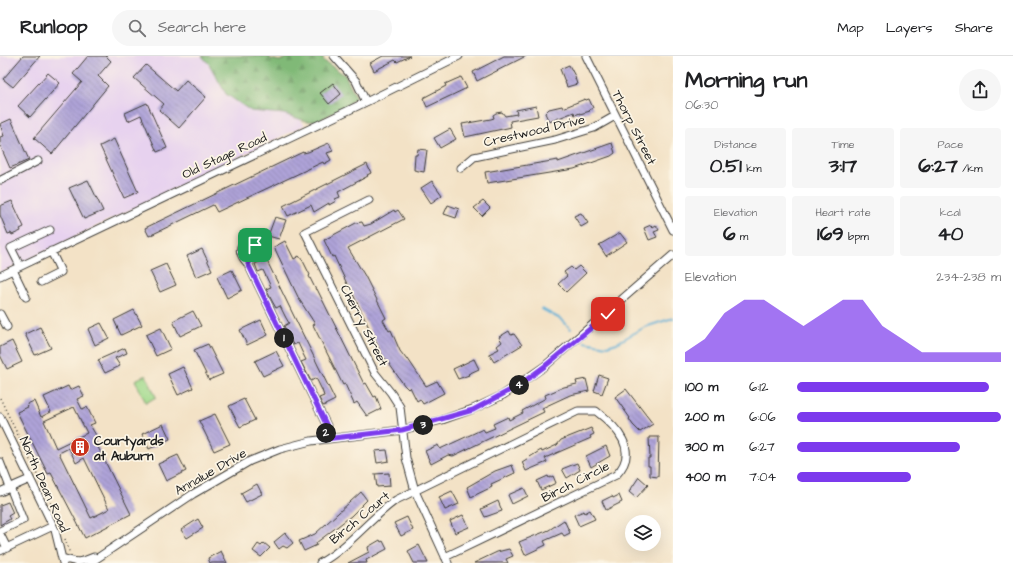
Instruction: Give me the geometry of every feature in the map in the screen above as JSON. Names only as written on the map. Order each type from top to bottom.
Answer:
[{"type":"street","points":[[334,56],[356,81],[366,102]]},
{"type":"street","name":"Old Stage Road","points":[[0,276],[366,102],[459,56]]},
{"type":"street","name":"Thorp Street","points":[[586,56],[673,230]]},
{"type":"street","name":"Crestwood Drive","points":[[461,168],[474,156],[555,140],[594,128],[615,116]]},
{"type":"street","points":[[1,180],[38,161]]},
{"type":"street","name":"Cherry Street","points":[[369,200],[305,232],[375,373],[392,393],[400,407],[406,458],[415,491],[447,560]]},
{"type":"street","points":[[26,297],[11,248],[50,230]]},
{"type":"street","points":[[40,282],[61,272],[51,251]]},
{"type":"street","name":"Annalue Drive","points":[[90,563],[98,556],[235,468],[280,449],[325,439],[402,430],[473,410],[513,389],[556,357],[673,255]]},
{"type":"street","points":[[248,264],[327,426],[325,439]]},
{"type":"street","points":[[0,314],[7,327]]},
{"type":"street","name":"Birch Circle","points":[[415,491],[578,411],[596,411],[604,417],[625,442],[627,451],[626,461],[622,469],[616,475],[447,560]]},
{"type":"street","name":"North Dean Road","points":[[0,416],[53,526],[63,560]]},
{"type":"street","points":[[0,462],[9,488],[23,520],[0,531]]},
{"type":"street","points":[[0,492],[30,478]]},
{"type":"street","name":"Birch Court","points":[[320,563],[348,542],[383,509],[396,500],[415,491]]},
{"type":"street","points":[[0,534],[3,550],[53,526]]},
{"type":"street","name":"Annalue Drive","points":[[63,560],[81,563],[98,556]]},
{"type":"shaded area","points":[[0,56],[248,56],[305,125],[0,273]]},
{"type":"green space","points":[[202,56],[269,56],[271,59],[280,61],[291,56],[322,56],[324,61],[345,75],[356,97],[349,104],[316,122],[306,121],[284,114],[251,111],[226,94],[209,64]]},
{"type":"green space","points":[[146,375],[156,397],[146,403],[135,380]]},
{"type":"building","points":[[23,56],[40,56],[13,87],[3,79]]},
{"type":"building","points":[[88,56],[106,56],[111,61],[98,76],[108,86],[52,154],[34,138],[82,82],[73,74]]},
{"type":"building","points":[[383,56],[410,56],[397,62],[395,60],[374,71],[370,63]]},
{"type":"building","points":[[504,56],[526,56],[477,81],[473,72]]},
{"type":"building","points":[[146,65],[176,91],[186,80],[206,97],[179,128],[159,110],[164,104],[134,78]]},
{"type":"building","points":[[569,65],[576,78],[577,84],[567,87],[560,69]]},
{"type":"building","points":[[48,73],[60,83],[30,117],[18,106]]},
{"type":"building","points":[[461,77],[467,88],[427,107],[423,98],[446,86],[445,84]]},
{"type":"building","points":[[333,83],[341,94],[329,104],[320,93]]},
{"type":"building","points":[[585,99],[589,99],[593,108],[589,110],[590,111],[575,115],[574,112],[549,122],[545,113],[549,109],[562,106],[563,108]]},
{"type":"building","points":[[147,103],[167,148],[157,152],[141,115],[128,121],[125,113]]},
{"type":"building","points":[[536,106],[538,116],[510,121],[511,127],[465,137],[462,124],[491,119],[494,118],[493,115],[496,113],[502,112],[505,116],[517,114],[516,110]]},
{"type":"building","points":[[11,119],[29,160],[10,168],[0,145],[0,137],[4,136],[0,124]]},
{"type":"building","points":[[450,129],[456,139],[440,148],[434,138]]},
{"type":"building","points":[[114,139],[138,192],[124,198],[100,146]]},
{"type":"building","points":[[329,143],[333,151],[327,153],[331,160],[324,164],[323,162],[217,212],[213,205],[149,236],[145,228],[303,152],[308,152]]},
{"type":"building","points":[[612,143],[615,153],[611,156],[574,169],[487,183],[485,172],[558,160],[558,162]]},
{"type":"building","points":[[418,149],[427,150],[424,172],[414,170],[415,155],[417,155]]},
{"type":"building","points":[[367,164],[371,173],[338,192],[340,197],[335,199],[336,201],[329,205],[329,203],[314,212],[311,205],[288,216],[283,206]]},
{"type":"building","points":[[88,180],[103,211],[84,219],[69,188]]},
{"type":"building","points":[[432,181],[442,195],[431,203],[421,188]]},
{"type":"building","points":[[12,201],[24,227],[20,229],[21,231],[12,235],[11,233],[8,234],[0,215],[0,206]]},
{"type":"building","points":[[483,201],[490,208],[482,216],[474,208]]},
{"type":"building","points":[[448,205],[459,209],[456,218],[444,214]]},
{"type":"building","points":[[394,210],[395,212],[398,210],[404,219],[348,248],[365,276],[386,318],[383,320],[389,331],[391,330],[400,351],[407,360],[408,359],[426,386],[437,381],[444,393],[423,404],[420,399],[417,401],[410,387],[408,389],[404,385],[385,358],[384,359],[334,256],[332,257],[324,240],[356,223],[362,222],[364,226],[371,224]]},
{"type":"building","points":[[581,213],[588,223],[581,227],[574,216]]},
{"type":"building","points":[[275,217],[286,220],[279,239],[268,236]]},
{"type":"building","points":[[651,225],[653,227],[656,225],[659,230],[654,232],[657,237],[649,240],[644,228]]},
{"type":"building","points":[[620,233],[627,242],[606,256],[599,245]]},
{"type":"building","points":[[285,241],[294,259],[299,256],[303,261],[310,275],[309,276],[316,290],[317,289],[364,384],[366,383],[374,397],[376,396],[381,409],[367,416],[357,402],[354,404],[345,384],[343,385],[313,325],[315,324],[299,299],[274,247]]},
{"type":"building","points":[[202,249],[212,270],[196,277],[187,256]]},
{"type":"building","points":[[266,259],[335,400],[323,406],[319,398],[324,396],[322,390],[316,378],[311,381],[301,362],[306,360],[298,343],[293,345],[284,326],[289,323],[280,306],[276,308],[266,289],[271,287],[263,270],[258,272],[255,264]]},
{"type":"building","points":[[166,264],[176,285],[160,292],[150,271]]},
{"type":"building","points":[[579,266],[586,273],[566,292],[558,284],[567,276],[564,272],[571,267],[574,270]]},
{"type":"building","points":[[232,270],[242,290],[227,298],[217,277]]},
{"type":"building","points":[[134,310],[142,325],[121,335],[114,320]]},
{"type":"building","points":[[193,311],[201,326],[180,336],[173,321]]},
{"type":"building","points":[[261,320],[268,335],[247,345],[240,330]]},
{"type":"building","points":[[101,323],[109,338],[95,345],[88,329]]},
{"type":"building","points":[[40,327],[51,348],[35,355],[25,334]]},
{"type":"building","points":[[161,328],[171,349],[156,356],[146,335]]},
{"type":"building","points":[[509,331],[511,335],[514,334],[522,345],[494,362],[489,354],[499,349],[497,346],[502,342],[499,337]]},
{"type":"building","points":[[12,341],[22,362],[7,369],[0,355],[0,347]]},
{"type":"building","points":[[208,344],[223,374],[209,380],[194,350]]},
{"type":"building","points":[[125,348],[127,353],[115,358],[120,366],[105,373],[98,360]]},
{"type":"building","points":[[276,351],[284,366],[263,376],[255,361]]},
{"type":"building","points":[[474,359],[479,369],[458,379],[453,369]]},
{"type":"building","points":[[183,367],[193,388],[178,395],[168,374]]},
{"type":"building","points":[[599,375],[608,378],[602,394],[594,391]]},
{"type":"building","points":[[586,379],[589,391],[570,395],[542,408],[544,412],[453,456],[448,455],[431,464],[425,451],[438,445],[440,449],[483,429],[485,432],[495,428],[493,424],[508,417],[509,420],[523,413],[522,411],[546,398],[545,395],[564,387],[577,384],[576,381]]},
{"type":"building","points":[[68,386],[70,390],[79,386],[84,396],[77,399],[82,409],[87,407],[95,423],[90,425],[97,437],[94,439],[131,514],[85,538],[51,473],[48,474],[17,412],[28,407],[27,404],[34,401],[41,417],[51,412],[44,397]],"holes":[[[74,407],[87,433],[56,448],[44,421]],[[69,448],[76,463],[84,458],[109,509],[91,518],[59,453]]]},
{"type":"building","points":[[626,389],[653,424],[640,432],[633,425],[629,419],[630,418],[615,397]]},
{"type":"building","points":[[244,399],[255,420],[240,427],[229,406]]},
{"type":"building","points":[[215,414],[230,444],[214,451],[199,421]]},
{"type":"building","points":[[163,424],[170,439],[149,449],[142,434]]},
{"type":"building","points":[[591,428],[594,434],[590,436],[591,438],[545,458],[547,462],[526,471],[522,462],[541,450],[542,452],[557,445],[561,440]]},
{"type":"building","points":[[649,437],[659,437],[658,477],[650,476],[650,466],[648,466],[648,458],[650,458]]},
{"type":"building","points":[[606,446],[610,456],[591,467],[586,456]]},
{"type":"building","points":[[387,450],[389,461],[377,463],[375,451]]},
{"type":"building","points":[[178,455],[186,471],[166,481],[158,464]]},
{"type":"building","points":[[577,463],[580,470],[567,478],[562,469]]},
{"type":"building","points":[[512,465],[515,473],[491,484],[492,487],[471,497],[467,487],[495,471]]},
{"type":"building","points":[[389,473],[390,486],[377,487],[375,474]]},
{"type":"building","points":[[548,476],[549,478],[553,476],[556,483],[541,490],[537,481]]},
{"type":"building","points":[[639,477],[648,485],[636,498],[629,492]]},
{"type":"building","points":[[257,484],[262,494],[246,502],[241,493]]},
{"type":"building","points":[[524,488],[528,496],[512,504],[508,495]]},
{"type":"building","points":[[452,491],[459,504],[445,510],[439,497]]},
{"type":"building","points":[[361,492],[367,500],[351,516],[316,543],[317,545],[304,551],[299,541],[315,534]]},
{"type":"building","points":[[619,495],[622,502],[606,510],[602,501],[612,496],[613,498]]},
{"type":"building","points":[[498,501],[502,511],[485,517],[481,509]]},
{"type":"building","points":[[8,502],[13,513],[8,516],[10,519],[0,525],[0,505]]},
{"type":"building","points":[[590,510],[595,519],[579,526],[574,515],[584,511],[585,513]]},
{"type":"building","points":[[463,515],[469,527],[455,533],[450,521]]},
{"type":"building","points":[[407,517],[413,530],[401,536],[394,523]]},
{"type":"building","points":[[198,519],[203,528],[187,538],[181,530]]},
{"type":"building","points":[[564,520],[570,533],[564,536],[562,533],[544,541],[546,545],[525,555],[519,542],[549,530]]},
{"type":"building","points":[[285,533],[293,543],[287,548],[283,546],[279,549],[274,542]]},
{"type":"building","points":[[380,540],[381,542],[383,541],[387,549],[366,560],[367,563],[348,563],[369,552],[368,547]]},
{"type":"building","points":[[264,543],[270,548],[261,557],[253,551],[258,544],[261,546]]},
{"type":"building","points":[[419,545],[428,563],[414,563],[408,551]]},
{"type":"building","points":[[509,549],[513,556],[506,559],[508,563],[474,563],[497,552]]},
{"type":"building","points":[[221,551],[227,563],[210,563],[208,558]]},
{"type":"waterway","points":[[542,309],[562,320],[571,329]]},
{"type":"waterway","points":[[584,342],[607,346],[617,343],[645,327],[673,318]]},
{"type":"place","name":"Courtyards at Auburn","points":[[80,447]]},
{"type":"route","points":[[255,245],[257,252],[256,255],[248,264],[327,426],[325,439],[402,430],[442,420],[473,410],[518,386],[545,366],[608,314]]}]
